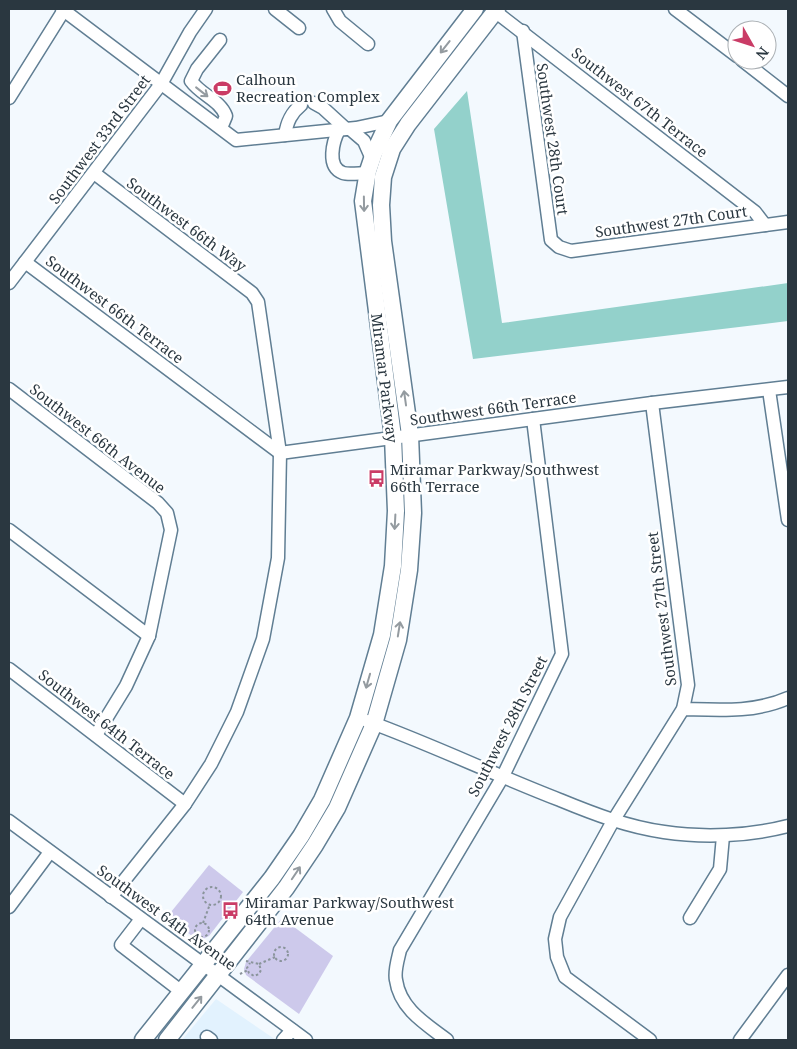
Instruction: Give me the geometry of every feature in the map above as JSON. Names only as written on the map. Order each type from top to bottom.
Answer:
[{"type":"main road","name":"Miramar Parkway","points":[[143,1040],[272,878],[301,836],[322,800],[358,718],[382,635],[393,566],[396,511],[393,437],[363,201],[370,166],[390,121],[475,9]]},
{"type":"main road","name":"Miramar Parkway","points":[[167,1040],[286,888],[315,845],[337,808],[374,724],[398,640],[409,570],[413,513],[410,435],[383,241],[381,205],[383,177],[392,149],[408,124],[495,9]]},
{"type":"street","name":"Southwest 33rd Street","points":[[9,283],[161,84],[190,32],[206,9]]},
{"type":"street","points":[[275,9],[298,28]]},
{"type":"street","points":[[333,9],[340,21],[368,44]]},
{"type":"street","name":"Southwest 67th Terrace","points":[[495,9],[755,212],[765,225]]},
{"type":"street","points":[[675,9],[727,48]]},
{"type":"street","points":[[9,98],[63,10],[236,140],[345,129],[390,121]]},
{"type":"street","name":"Southwest 28th Court","points":[[522,31],[551,240],[559,247]]},
{"type":"street","points":[[220,40],[197,69],[191,81],[223,108],[226,116],[220,128]]},
{"type":"street","points":[[755,70],[788,96]]},
{"type":"street","points":[[285,135],[286,126],[292,112],[308,104],[323,108],[345,129],[364,142],[370,166],[343,173],[336,168],[332,158],[333,146],[345,129]]},
{"type":"street","name":"Southwest 66th Way","points":[[94,173],[252,293],[258,302],[280,453]]},
{"type":"street","name":"Southwest 27th Court","points":[[559,247],[571,251],[788,222]]},
{"type":"street","name":"Southwest 66th Terrace","points":[[25,262],[280,453],[652,403],[788,387]]},
{"type":"street","name":"Southwest 66th Avenue","points":[[9,389],[158,503],[167,513],[171,530],[149,636]]},
{"type":"street","points":[[769,390],[788,520]]},
{"type":"street","name":"Southwest 27th Street","points":[[650,1040],[565,977],[557,957],[555,939],[560,917],[613,821],[683,709],[688,685],[652,403]]},
{"type":"street","name":"Southwest 28th Street","points":[[447,1040],[415,1017],[400,996],[395,979],[400,950],[502,778],[562,654],[533,419]]},
{"type":"street","points":[[111,897],[185,804],[211,764],[237,712],[263,639],[278,558],[280,453]]},
{"type":"street","points":[[9,530],[149,636],[126,686],[96,735]]},
{"type":"street","name":"Southwest 64th Terrace","points":[[9,669],[185,804]]},
{"type":"street","points":[[683,709],[740,710],[777,703],[788,698]]},
{"type":"street","points":[[358,718],[394,730],[502,778],[613,821],[665,832],[723,836],[788,826]]},
{"type":"street","name":"Southwest 64th Avenue","points":[[9,821],[306,1040]]},
{"type":"street","points":[[690,918],[720,869],[723,836]]},
{"type":"street","points":[[9,907],[50,852]]},
{"type":"street","points":[[140,919],[121,944],[182,992]]},
{"type":"street","points":[[740,1040],[788,975]]},
{"type":"street","points":[[283,1040],[292,1030]]},
{"type":"path","points":[[209,887],[213,887],[220,891],[222,898],[218,904],[210,904],[204,899],[204,892],[209,887]]},
{"type":"path","points":[[203,923],[210,904]]},
{"type":"path","points":[[202,936],[205,936],[208,932],[207,927],[203,923]]},
{"type":"path","points":[[202,936],[197,934],[195,929],[197,924],[203,923]]},
{"type":"path","points":[[202,936],[203,943]]},
{"type":"path","points":[[281,947],[288,951],[288,956],[285,960],[275,957],[274,952],[276,948],[281,947]]},
{"type":"path","points":[[246,960],[250,963],[259,964],[275,957]]},
{"type":"path","points":[[240,974],[248,970],[250,963]]},
{"type":"path","points":[[248,970],[254,976],[259,974],[261,970],[259,964]]},
{"type":"shaded area","points":[[467,91],[502,323],[788,283],[788,321],[473,359],[434,129]]},
{"type":"shaded area","points":[[209,865],[243,892],[209,936],[203,939],[196,939],[167,917]]},
{"type":"shaded area","points":[[282,918],[333,956],[299,1014],[246,975],[244,969],[246,962]]},
{"type":"shaded area","points":[[216,999],[276,1040],[182,1040]]},
{"type":"place","name":"Calhoun Recreation Complex","points":[[222,88]]},
{"type":"place","name":"Miramar Parkway/Southwest 66th Terrace","points":[[376,478]]},
{"type":"place","name":"Miramar Parkway/Southwest 64th Avenue","points":[[231,911]]}]
